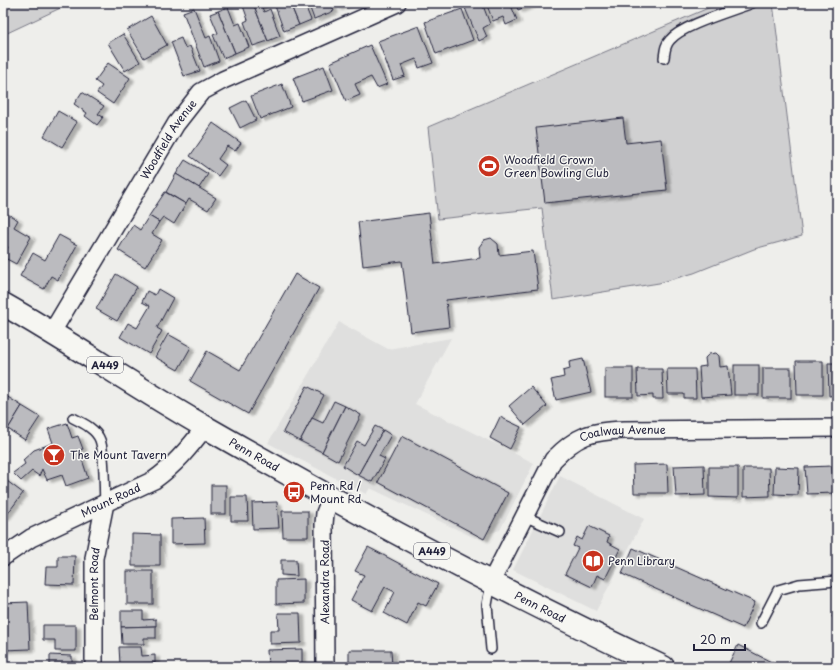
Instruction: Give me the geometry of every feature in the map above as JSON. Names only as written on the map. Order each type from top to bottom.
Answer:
[{"type":"highway","name":"Penn Road","points":[[3,304],[52,332],[205,427],[331,498],[654,665]]},
{"type":"street","name":"Woodfield Avenue","points":[[52,332],[176,124],[201,92],[222,80],[396,3]]},
{"type":"street","name":"Mount Road","points":[[3,557],[31,538],[154,480],[170,469],[187,451],[205,427]]},
{"type":"street","name":"Coalway Avenue","points":[[491,582],[553,460],[574,440],[595,432],[625,430],[837,428]]},
{"type":"street","name":"Alexandra Road","points":[[325,667],[324,524],[325,513],[331,498]]},
{"type":"street","name":"Belmont Road","points":[[94,667],[94,558],[105,503]]},
{"type":"lane","points":[[664,58],[665,49],[669,41],[683,30],[752,3]]},
{"type":"lane","points":[[74,418],[88,426],[100,439],[104,470],[105,503]]},
{"type":"lane","points":[[524,516],[560,532]]},
{"type":"lane","points":[[761,623],[778,590],[799,584],[837,581]]},
{"type":"lane","points":[[490,649],[487,604],[491,582]]},
{"type":"shaded area","points":[[3,3],[71,3],[3,35]]},
{"type":"shaded area","points":[[720,3],[773,3],[802,236],[754,249],[694,273],[659,283],[553,300],[542,208],[438,219],[428,127]]},
{"type":"shaded area","points":[[339,322],[388,349],[451,338],[415,404],[534,463],[500,530],[475,538],[370,488],[366,494],[268,443]]},
{"type":"shaded area","points":[[560,476],[644,519],[596,611],[513,570]]},
{"type":"building","points":[[242,3],[253,3],[268,41],[253,46],[244,22],[248,20]]},
{"type":"building","points":[[253,3],[260,3],[264,12],[270,9],[280,36],[268,41]]},
{"type":"building","points":[[279,3],[290,3],[299,25],[284,31],[275,6]]},
{"type":"building","points":[[290,3],[304,3],[311,20],[299,25]]},
{"type":"building","points":[[308,3],[331,3],[334,11],[314,19]]},
{"type":"building","points":[[335,3],[350,3],[337,8]]},
{"type":"building","points":[[476,3],[482,3],[490,24],[483,28],[487,37],[479,41],[465,8]]},
{"type":"building","points":[[486,3],[510,3],[517,20],[506,25],[503,17],[493,21]]},
{"type":"building","points":[[515,3],[535,3],[518,10]]},
{"type":"building","points":[[228,7],[235,25],[240,23],[249,47],[235,53],[218,11]]},
{"type":"building","points":[[194,8],[206,38],[210,36],[219,61],[204,67],[183,12]]},
{"type":"building","points":[[462,9],[473,40],[436,54],[425,22]]},
{"type":"building","points":[[218,11],[235,53],[223,58],[213,35],[218,33],[210,14]]},
{"type":"building","points":[[151,16],[167,45],[144,58],[127,30]]},
{"type":"building","points":[[419,26],[433,63],[419,68],[416,59],[401,65],[405,76],[393,80],[378,41]]},
{"type":"building","points":[[123,34],[140,62],[125,71],[108,43]]},
{"type":"building","points":[[181,38],[185,48],[190,46],[200,71],[184,76],[171,42]]},
{"type":"building","points":[[370,45],[387,84],[377,88],[371,77],[355,84],[360,95],[346,101],[330,63]]},
{"type":"building","points":[[108,63],[130,78],[113,104],[97,93],[102,86],[95,81]]},
{"type":"building","points":[[324,66],[333,90],[302,101],[293,78]]},
{"type":"building","points":[[282,84],[291,107],[260,119],[251,96]]},
{"type":"building","points":[[82,92],[104,106],[98,114],[103,117],[97,125],[85,116],[87,113],[74,104]]},
{"type":"building","points":[[246,100],[256,120],[240,128],[230,108]]},
{"type":"building","points":[[58,111],[77,122],[62,147],[44,136]]},
{"type":"building","points":[[623,118],[626,143],[661,139],[667,190],[545,203],[536,128]]},
{"type":"building","points":[[213,123],[241,143],[235,151],[227,146],[218,159],[226,165],[218,176],[190,156]]},
{"type":"building","points":[[185,160],[208,174],[199,188],[176,174]]},
{"type":"building","points":[[176,174],[216,198],[208,210],[189,199],[186,204],[166,192]]},
{"type":"building","points":[[165,192],[186,204],[174,224],[163,217],[159,222],[149,216]]},
{"type":"building","points":[[6,213],[18,220],[14,227],[31,237],[16,264],[3,257],[8,247],[3,244],[3,240],[7,232],[3,230],[3,219]]},
{"type":"building","points":[[429,213],[435,264],[480,258],[479,247],[484,240],[491,238],[498,244],[499,255],[533,251],[538,289],[446,300],[449,327],[411,332],[402,261],[363,266],[358,222]]},
{"type":"building","points":[[149,216],[159,222],[152,234],[162,240],[145,267],[118,250],[133,225],[140,230]]},
{"type":"building","points":[[59,235],[77,245],[58,280],[51,276],[44,289],[20,276],[33,253],[45,260]]},
{"type":"building","points":[[116,274],[137,287],[117,321],[96,309]]},
{"type":"building","points":[[295,274],[319,288],[248,414],[190,381],[207,351],[240,370]]},
{"type":"building","points":[[158,289],[173,298],[157,328],[162,331],[149,354],[120,337],[128,323],[137,328],[150,306],[142,302],[147,291],[155,295]]},
{"type":"building","points":[[168,334],[191,347],[178,370],[155,357]]},
{"type":"building","points":[[716,353],[719,356],[720,367],[728,366],[731,395],[701,397],[699,367],[706,366],[705,358],[709,354]]},
{"type":"building","points":[[583,359],[591,392],[556,400],[551,380],[564,377],[563,371],[570,369],[569,362]]},
{"type":"building","points":[[796,361],[823,361],[823,395],[797,395]]},
{"type":"building","points":[[828,363],[837,363],[837,395],[829,396]]},
{"type":"building","points":[[734,365],[759,365],[759,395],[734,395]]},
{"type":"building","points":[[605,368],[633,368],[633,397],[605,397]]},
{"type":"building","points":[[763,368],[791,368],[791,398],[763,398]]},
{"type":"building","points":[[637,369],[662,369],[663,399],[653,399],[653,395],[638,396]]},
{"type":"building","points":[[667,369],[695,369],[696,398],[684,398],[684,394],[668,394]]},
{"type":"building","points":[[307,386],[324,395],[300,441],[283,432]]},
{"type":"building","points":[[531,387],[547,406],[525,425],[509,406]]},
{"type":"building","points":[[3,394],[22,406],[8,429],[3,426]]},
{"type":"building","points":[[334,401],[345,406],[322,452],[300,441],[312,418],[323,423]]},
{"type":"building","points":[[22,406],[40,417],[25,440],[8,429]]},
{"type":"building","points":[[345,406],[361,415],[338,461],[322,452]]},
{"type":"building","points":[[500,417],[521,427],[510,449],[490,438]]},
{"type":"building","name":"The Mount Tavern","points":[[67,423],[72,438],[78,436],[83,449],[79,450],[88,478],[66,486],[62,475],[47,480],[42,469],[39,476],[32,471],[21,481],[13,473],[25,464],[23,460],[34,450],[53,443],[48,429]]},
{"type":"building","points":[[375,426],[383,430],[358,475],[343,466],[357,441],[364,445]]},
{"type":"building","points":[[383,430],[391,435],[379,456],[385,459],[372,482],[358,475]]},
{"type":"building","points":[[402,436],[508,493],[484,539],[378,482]]},
{"type":"building","points":[[667,464],[668,493],[634,493],[633,465]]},
{"type":"building","points":[[704,465],[705,495],[676,496],[674,466]]},
{"type":"building","points":[[832,466],[834,493],[807,494],[805,467]]},
{"type":"building","points":[[709,467],[738,467],[738,498],[709,497]]},
{"type":"building","points":[[775,467],[799,468],[798,495],[774,494]]},
{"type":"building","points":[[743,468],[769,468],[770,496],[743,497]]},
{"type":"building","points":[[3,478],[23,493],[5,517],[3,516]]},
{"type":"building","points":[[211,485],[226,485],[226,514],[211,514]]},
{"type":"building","points":[[231,497],[247,497],[248,521],[231,521]]},
{"type":"building","points":[[277,502],[279,528],[253,529],[252,503]]},
{"type":"building","points":[[282,511],[308,511],[308,537],[283,537]]},
{"type":"building","points":[[204,518],[205,543],[171,544],[171,519]]},
{"type":"building","name":"Penn Library","points":[[589,526],[609,536],[607,542],[620,549],[605,579],[597,575],[592,587],[565,574],[578,548],[573,546],[577,537],[582,540]]},
{"type":"building","points":[[132,534],[160,535],[160,566],[132,566]]},
{"type":"building","points":[[368,547],[438,584],[426,606],[418,602],[407,625],[384,613],[395,592],[385,587],[372,611],[351,600],[364,575],[355,571]]},
{"type":"building","points":[[633,548],[755,602],[743,628],[622,574]]},
{"type":"building","points":[[58,556],[75,556],[74,585],[45,584],[46,567],[58,567]]},
{"type":"building","points":[[281,560],[296,560],[297,576],[281,575]]},
{"type":"building","points":[[127,571],[153,571],[153,604],[127,604]]},
{"type":"building","points":[[304,579],[304,603],[276,604],[276,580]]},
{"type":"building","points":[[28,602],[30,649],[3,650],[3,603]]},
{"type":"building","points":[[837,607],[837,620],[832,617]]},
{"type":"building","points":[[121,611],[143,611],[143,620],[156,619],[156,626],[121,627]]},
{"type":"building","points":[[278,613],[300,613],[301,643],[270,644],[270,630],[279,630]]},
{"type":"building","points":[[43,625],[76,625],[76,651],[55,651],[55,640],[43,640]]},
{"type":"building","points":[[156,626],[156,638],[144,638],[144,644],[122,644],[121,627]]},
{"type":"building","points":[[738,645],[781,667],[727,667]]},
{"type":"building","points":[[119,647],[141,647],[142,656],[155,655],[155,663],[120,664]]},
{"type":"building","points":[[302,649],[302,667],[268,667],[267,650]]},
{"type":"building","points":[[349,650],[391,650],[392,667],[349,667]]},
{"type":"building","points":[[50,655],[72,656],[72,666],[80,667],[50,667]]},
{"type":"building","points":[[155,663],[155,667],[120,667],[120,664]]},
{"type":"place","name":"Woodfield Crown Green Bowling Club","points":[[489,166]]},
{"type":"place","name":"The Mount Tavern","points":[[54,455]]},
{"type":"place","name":"Penn Rd / Mount Rd","points":[[294,492]]},
{"type":"place","name":"Penn Library","points":[[593,561]]}]
